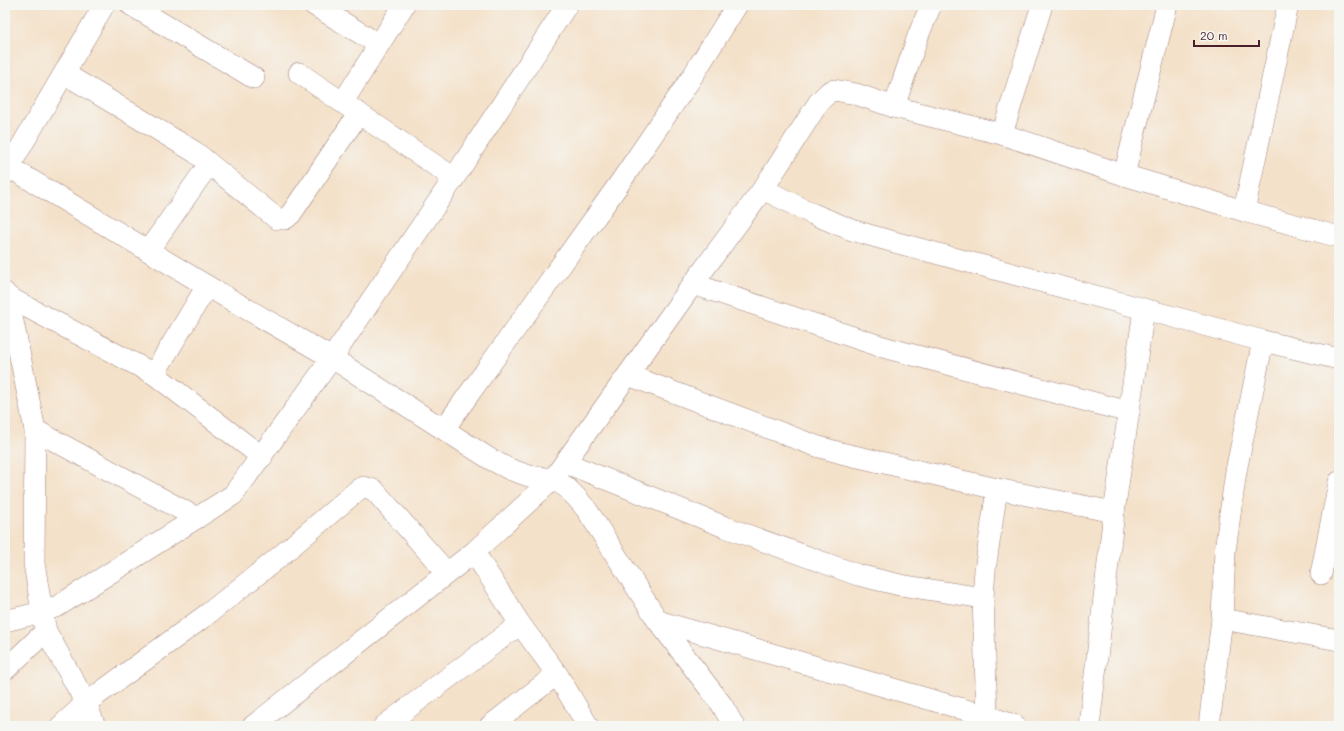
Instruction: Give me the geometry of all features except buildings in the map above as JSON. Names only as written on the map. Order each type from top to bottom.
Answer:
[{"type":"street","points":[[132,5],[254,78]]},
{"type":"street","points":[[314,5],[378,44]]},
{"type":"street","points":[[64,74],[195,152],[278,219],[285,219],[291,214],[351,107],[378,44],[404,5]]},
{"type":"street","points":[[5,670],[58,606],[233,495],[262,457],[332,358],[454,178],[567,5]]},
{"type":"street","points":[[444,429],[619,184],[690,80],[736,5]]},
{"type":"street","points":[[894,107],[918,36],[931,5]]},
{"type":"street","points":[[1002,134],[1042,5]]},
{"type":"street","points":[[1124,175],[1167,5]]},
{"type":"street","points":[[1244,211],[1288,5]]},
{"type":"street","points":[[99,7],[64,74],[7,170],[332,358],[490,459],[509,469],[529,476],[553,479],[566,487],[586,510],[658,621],[722,705],[734,726]]},
{"type":"street","points":[[299,73],[454,178]]},
{"type":"street","points":[[253,726],[474,552],[553,479],[763,189],[819,102],[829,92],[834,90],[856,94],[894,107],[1002,134],[1124,175],[1339,238]]},
{"type":"street","points":[[148,251],[209,164]]},
{"type":"street","points":[[763,189],[813,214],[852,230],[1144,310],[1339,359]]},
{"type":"street","points":[[693,284],[882,347],[1129,412]]},
{"type":"street","points":[[154,374],[207,286]]},
{"type":"street","points":[[6,295],[154,374],[262,457]]},
{"type":"street","points":[[6,295],[35,430],[34,563],[44,622],[86,703],[95,726]]},
{"type":"street","points":[[1089,726],[1114,512],[1144,310]]},
{"type":"street","points":[[1209,726],[1222,618],[1225,551],[1236,471],[1263,341]]},
{"type":"street","points":[[628,375],[835,452],[1114,512]]},
{"type":"street","points":[[35,430],[197,518]]},
{"type":"street","points":[[566,463],[725,528],[858,575],[900,585],[983,598]]},
{"type":"street","points":[[1321,574],[1339,482]]},
{"type":"street","points":[[62,726],[86,703],[209,613],[278,558],[358,490],[364,487],[374,490],[447,572]]},
{"type":"street","points":[[987,716],[983,598],[985,570],[997,488]]},
{"type":"street","points":[[474,552],[520,624],[557,674],[588,726]]},
{"type":"street","points":[[1222,618],[1339,640]]},
{"type":"street","points":[[5,621],[44,622]]},
{"type":"street","points":[[658,621],[987,716],[1016,726]]},
{"type":"street","points":[[384,726],[520,624]]},
{"type":"street","points":[[490,726],[557,674]]}]
